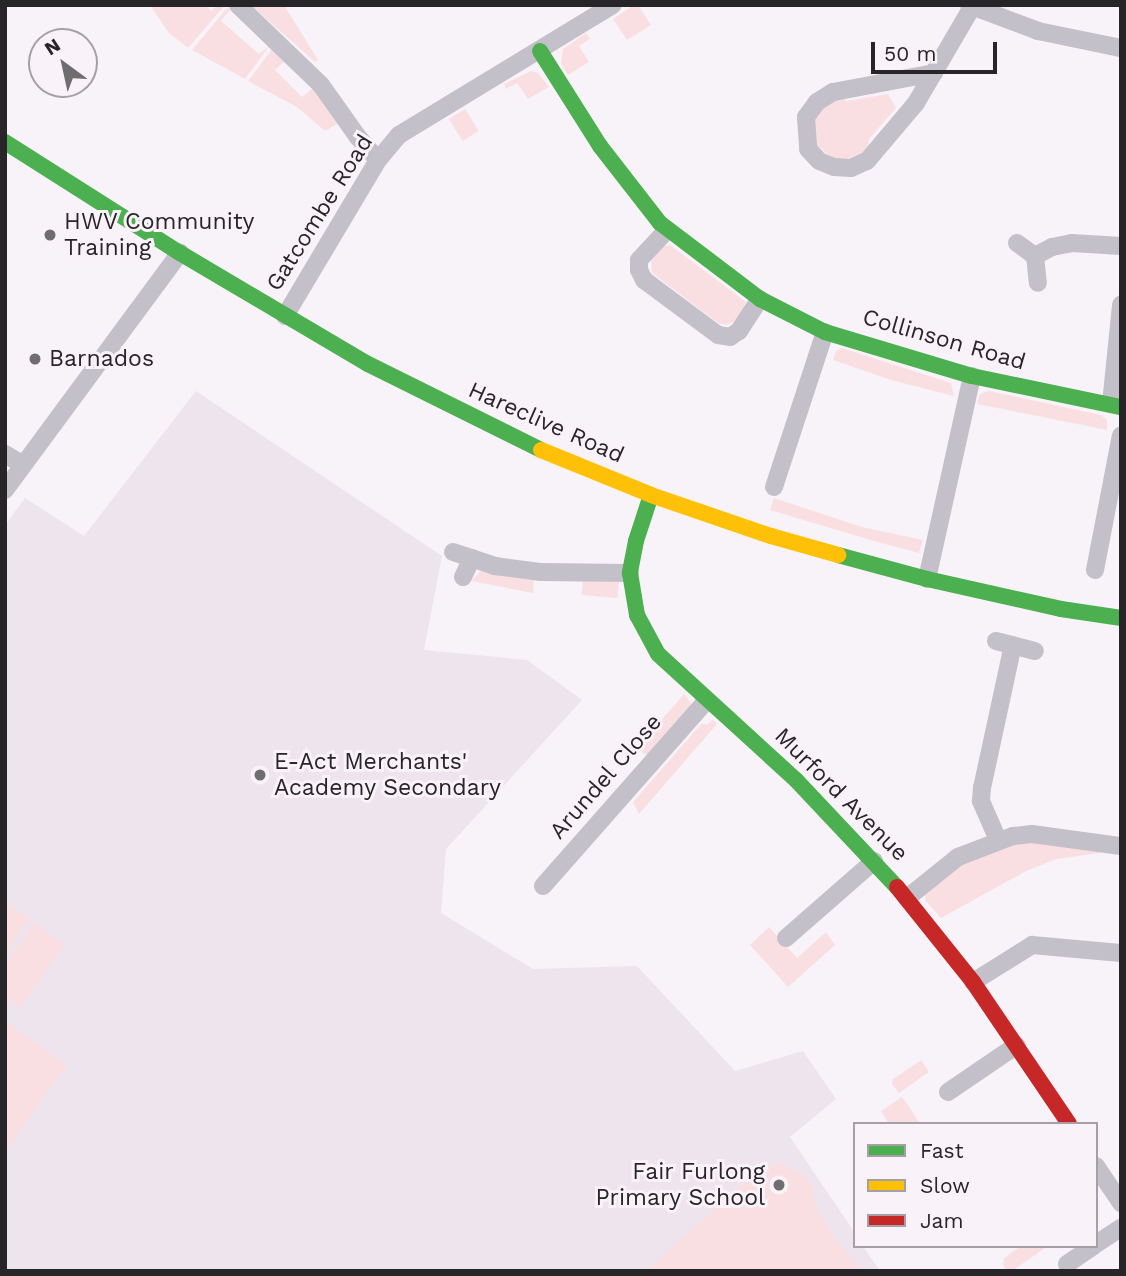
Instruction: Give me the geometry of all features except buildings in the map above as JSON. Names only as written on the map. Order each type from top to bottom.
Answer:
[{"type":"street","points":[[238,5],[321,85],[358,138],[378,160]]},
{"type":"street","name":"Gatcombe Road","points":[[285,316],[378,160],[399,135],[612,5]]},
{"type":"street","points":[[933,72],[833,92],[817,102],[806,117],[808,149],[819,161],[834,167],[851,168],[867,161],[916,103],[971,6],[1038,31],[1121,48]]},
{"type":"street","name":"Collinson Road","points":[[540,51],[600,146],[667,230],[760,299],[825,332],[972,376],[1116,406]]},
{"type":"street","name":"Hareclive Road","points":[[5,142],[285,316],[435,398],[541,450],[651,495],[771,536],[928,579],[1061,609],[1121,618]]},
{"type":"street","points":[[667,230],[639,260],[639,270],[644,280],[718,335],[730,337],[740,331],[760,299]]},
{"type":"street","points":[[1017,243],[1035,256],[1038,283]]},
{"type":"street","points":[[1035,256],[1052,247],[1072,243],[1121,246]]},
{"type":"street","points":[[5,490],[180,253]]},
{"type":"street","points":[[1116,406],[1121,305]]},
{"type":"street","points":[[774,487],[825,332]]},
{"type":"street","points":[[928,579],[972,376]]},
{"type":"street","points":[[1096,570],[1121,435]]},
{"type":"street","points":[[5,454],[23,466]]},
{"type":"street","name":"Murford Avenue","points":[[651,495],[636,541],[630,573],[633,598],[645,633],[658,654],[796,780],[907,898],[972,982],[1068,1122]]},
{"type":"street","points":[[453,552],[495,566],[540,572],[630,573]]},
{"type":"street","points":[[463,577],[472,558]]},
{"type":"street","points":[[998,840],[981,801],[1004,643],[1035,651]]},
{"type":"street","name":"Arundel Close","points":[[543,886],[706,700]]},
{"type":"street","points":[[907,898],[943,866],[998,840],[1032,834],[1121,846]]},
{"type":"street","points":[[786,938],[874,861]]},
{"type":"street","points":[[972,982],[1032,944],[1121,953]]},
{"type":"street","points":[[948,1092],[1017,1045]]},
{"type":"street","points":[[1098,1169],[1121,1202]]},
{"type":"street","points":[[1098,1243],[1121,1228]]},
{"type":"street","points":[[1067,1264],[1091,1248]]},
{"type":"shaded area","points":[[150,5],[206,5],[211,11],[218,5],[225,5],[188,48],[169,33]]},
{"type":"shaded area","points":[[251,5],[284,5],[318,60],[315,62]]},
{"type":"shaded area","points":[[638,5],[651,25],[627,40],[613,19]]},
{"type":"shaded area","points":[[227,8],[230,10],[221,21],[259,54],[270,45],[245,79],[192,50]]},
{"type":"shaded area","points":[[586,33],[590,39],[579,46],[589,62],[568,75],[561,64],[563,49]]},
{"type":"shaded area","points":[[273,48],[286,60],[275,70],[302,97],[313,88],[339,123],[325,131],[297,107],[248,81]]},
{"type":"shaded area","points":[[531,71],[538,73],[549,87],[528,99],[517,83],[506,89],[504,84]]},
{"type":"shaded area","points":[[888,94],[896,108],[869,139],[868,148],[859,156],[842,160],[831,157],[815,144],[812,117],[818,107],[839,96],[846,101]]},
{"type":"shaded area","points":[[465,109],[479,131],[463,141],[449,119]]},
{"type":"shaded area","points":[[670,245],[746,302],[737,321],[726,325],[718,323],[652,273],[651,257],[662,246]]},
{"type":"shaded area","points":[[842,348],[951,383],[954,396],[891,380],[833,360],[836,351]]},
{"type":"shaded area","name":"E-Act Merchants' Academy Secondary","points":[[196,391],[442,556],[424,650],[527,660],[582,700],[446,849],[441,913],[533,969],[637,966],[735,1071],[803,1051],[836,1099],[790,1137],[853,1230],[853,1248],[864,1248],[880,1271],[5,1271],[5,525],[25,498],[84,536]]},
{"type":"shaded area","points":[[989,391],[1101,415],[1107,420],[1107,430],[977,404],[980,394]]},
{"type":"shaded area","points":[[774,498],[862,527],[923,540],[919,553],[770,510]]},
{"type":"shaded area","points":[[483,569],[534,578],[533,593],[471,581]]},
{"type":"shaded area","points":[[583,579],[619,582],[617,598],[582,595]]},
{"type":"shaded area","points":[[684,694],[691,703],[689,710],[653,757],[644,754],[637,748]]},
{"type":"shaded area","points":[[713,720],[717,724],[639,814],[633,802],[702,723],[706,725]]},
{"type":"shaded area","points":[[1038,842],[1100,849],[1100,853],[1057,859],[1028,870],[941,918],[925,900],[926,892],[947,871],[1000,846]]},
{"type":"shaded area","points":[[5,902],[30,919],[5,954]]},
{"type":"shaded area","points":[[34,923],[65,945],[20,1008],[5,997],[5,963]]},
{"type":"shaded area","points":[[769,927],[797,958],[826,932],[835,945],[788,987],[750,945]]},
{"type":"shaded area","points":[[5,1021],[67,1065],[5,1152]]},
{"type":"shaded area","points":[[921,1060],[929,1072],[899,1093],[892,1084],[893,1079]]},
{"type":"shaded area","points":[[902,1097],[919,1122],[888,1122],[881,1111]]},
{"type":"shaded area","name":"Fair Furlong Primary School","points":[[780,1163],[804,1175],[812,1185],[816,1208],[836,1240],[863,1271],[646,1271],[741,1185],[762,1169]]},
{"type":"shaded area","points":[[1018,1248],[1045,1248],[1012,1271],[1007,1271],[1003,1265],[1004,1258]]},
{"type":"traffic: fast","points":[[540,51],[600,146],[660,223],[760,299],[825,332],[972,376],[1121,407]]},
{"type":"traffic: fast","points":[[5,142],[180,253],[368,364],[541,450]]},
{"type":"traffic: fast","points":[[651,495],[636,541],[630,573],[637,615],[658,654],[796,780],[897,887]]},
{"type":"traffic: fast","points":[[838,555],[927,579],[1061,609],[1121,618]]},
{"type":"traffic: slow","points":[[541,450],[651,495],[771,536],[838,555]]},
{"type":"traffic: jam","points":[[897,887],[973,982],[1068,1122]]},
{"type":"place","name":"HWV Community Training","points":[[50,235]]},
{"type":"place","name":"Barnados","points":[[35,359]]},
{"type":"place","name":"E-Act Merchants' Academy Secondary","points":[[260,775]]},
{"type":"place","name":"Fair Furlong Primary School","points":[[779,1185]]}]
